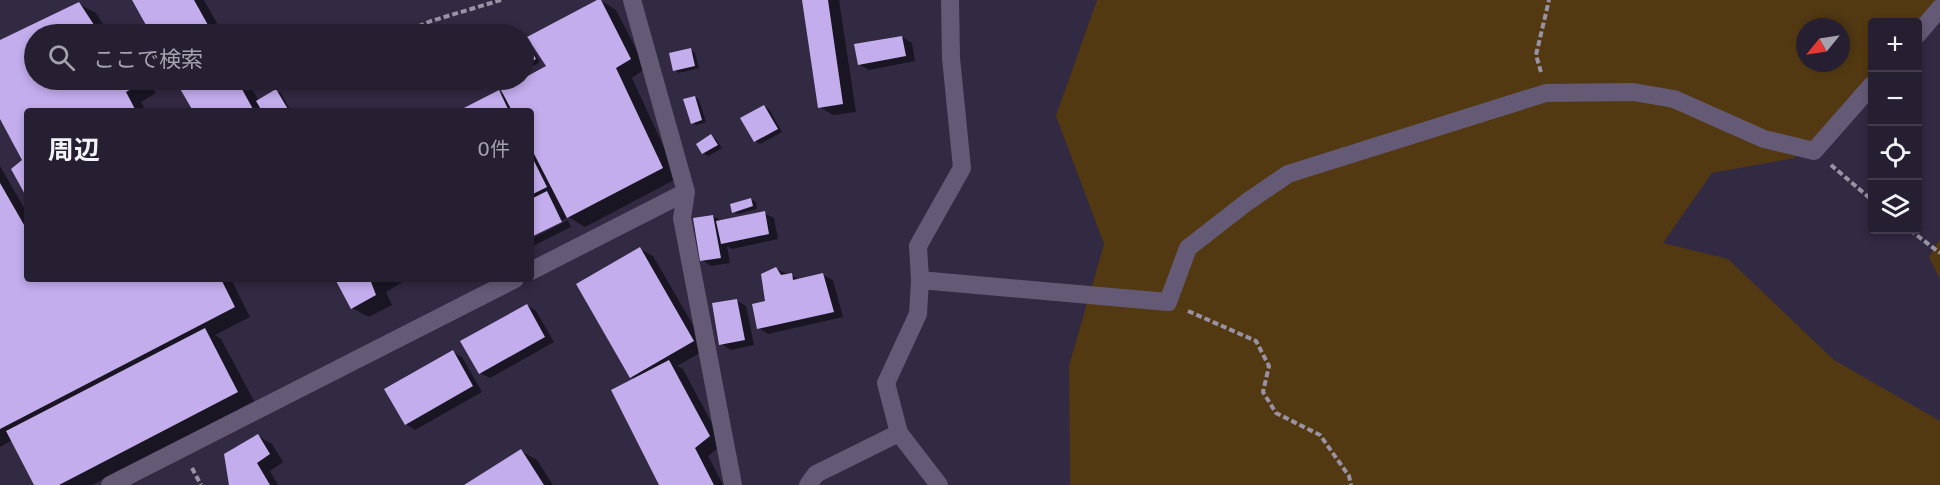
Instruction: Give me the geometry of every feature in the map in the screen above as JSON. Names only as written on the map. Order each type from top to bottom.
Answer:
[{"type":"street","points":[[632,0],[686,192],[681,218],[733,485]]},
{"type":"street","points":[[939,485],[899,433],[886,383],[918,315],[920,280],[918,246],[962,168],[951,58],[950,0]]},
{"type":"street","points":[[1922,28],[1940,8]]},
{"type":"street","points":[[920,280],[1168,302],[1188,248],[1247,202],[1288,174],[1546,93],[1633,92],[1674,99],[1764,139],[1814,151],[1868,90]]},
{"type":"street","points":[[534,269],[686,192]]},
{"type":"street","points":[[110,485],[509,282]]},
{"type":"street","points":[[808,485],[816,474],[899,433]]},
{"type":"path","points":[[424,24],[501,0]]},
{"type":"path","points":[[1546,93],[1536,55],[1549,0]]},
{"type":"path","points":[[1814,151],[1868,197]]},
{"type":"path","points":[[1915,234],[1940,253]]},
{"type":"path","points":[[1168,302],[1256,341],[1269,366],[1263,392],[1276,413],[1320,435],[1349,476],[1351,485]]},
{"type":"shaded area","points":[[1097,0],[1940,0],[1922,41],[1922,18],[1868,18],[1868,90],[1794,158],[1712,173],[1663,243],[1728,259],[1834,360],[1940,421],[1940,485],[1070,485],[1069,366],[1104,244],[1056,116]]},
{"type":"shaded area","points":[[1940,239],[1940,279],[1929,257]]},
{"type":"building","points":[[132,0],[194,0],[207,24],[145,24]]},
{"type":"building","points":[[601,0],[631,59],[616,68],[663,168],[567,218],[534,154],[534,108],[510,108],[501,90],[534,90],[534,73],[546,66],[534,48],[534,33]]},
{"type":"building","points":[[802,0],[828,0],[843,104],[818,108]]},
{"type":"building","points":[[79,2],[93,24],[33,24]]},
{"type":"building","points":[[24,28],[24,90],[130,90],[126,92],[134,108],[24,108],[24,193],[11,169],[22,160],[0,119],[0,40]]},
{"type":"building","points":[[902,36],[906,56],[858,65],[854,44]]},
{"type":"building","points":[[691,48],[695,66],[673,71],[669,53]]},
{"type":"building","points":[[181,90],[242,90],[252,108],[191,108]]},
{"type":"building","points":[[277,90],[287,108],[260,108],[256,101]]},
{"type":"building","points":[[499,90],[508,108],[464,108]]},
{"type":"building","points":[[695,96],[702,120],[691,124],[683,99]]},
{"type":"building","points":[[764,105],[778,129],[754,142],[740,118]]},
{"type":"building","points":[[711,134],[718,145],[702,154],[696,144]]},
{"type":"building","points":[[534,161],[547,187],[534,194]]},
{"type":"building","points":[[0,183],[24,225],[24,282],[222,282],[235,307],[0,429]]},
{"type":"building","points":[[547,191],[562,222],[534,236],[534,198]]},
{"type":"building","points":[[751,198],[753,206],[732,213],[730,204]]},
{"type":"building","points":[[765,211],[769,234],[721,244],[716,221]]},
{"type":"building","points":[[713,215],[721,258],[700,261],[693,218]]},
{"type":"building","points":[[640,247],[694,341],[630,378],[576,284]]},
{"type":"building","points":[[776,267],[781,275],[792,273],[793,280],[823,273],[834,312],[757,329],[752,304],[765,301],[761,274]]},
{"type":"building","points":[[337,282],[371,282],[376,295],[351,309]]},
{"type":"building","points":[[737,299],[745,340],[719,345],[712,303]]},
{"type":"building","points":[[527,304],[545,337],[479,374],[460,341]]},
{"type":"building","points":[[205,328],[238,392],[59,485],[34,485],[6,431]]},
{"type":"building","points":[[453,350],[473,386],[405,425],[384,389]]},
{"type":"building","points":[[669,360],[710,436],[695,448],[714,485],[659,485],[611,390]]},
{"type":"building","points":[[258,434],[270,454],[257,463],[270,485],[229,485],[224,454]]},
{"type":"building","points":[[521,449],[544,485],[464,485]]}]
